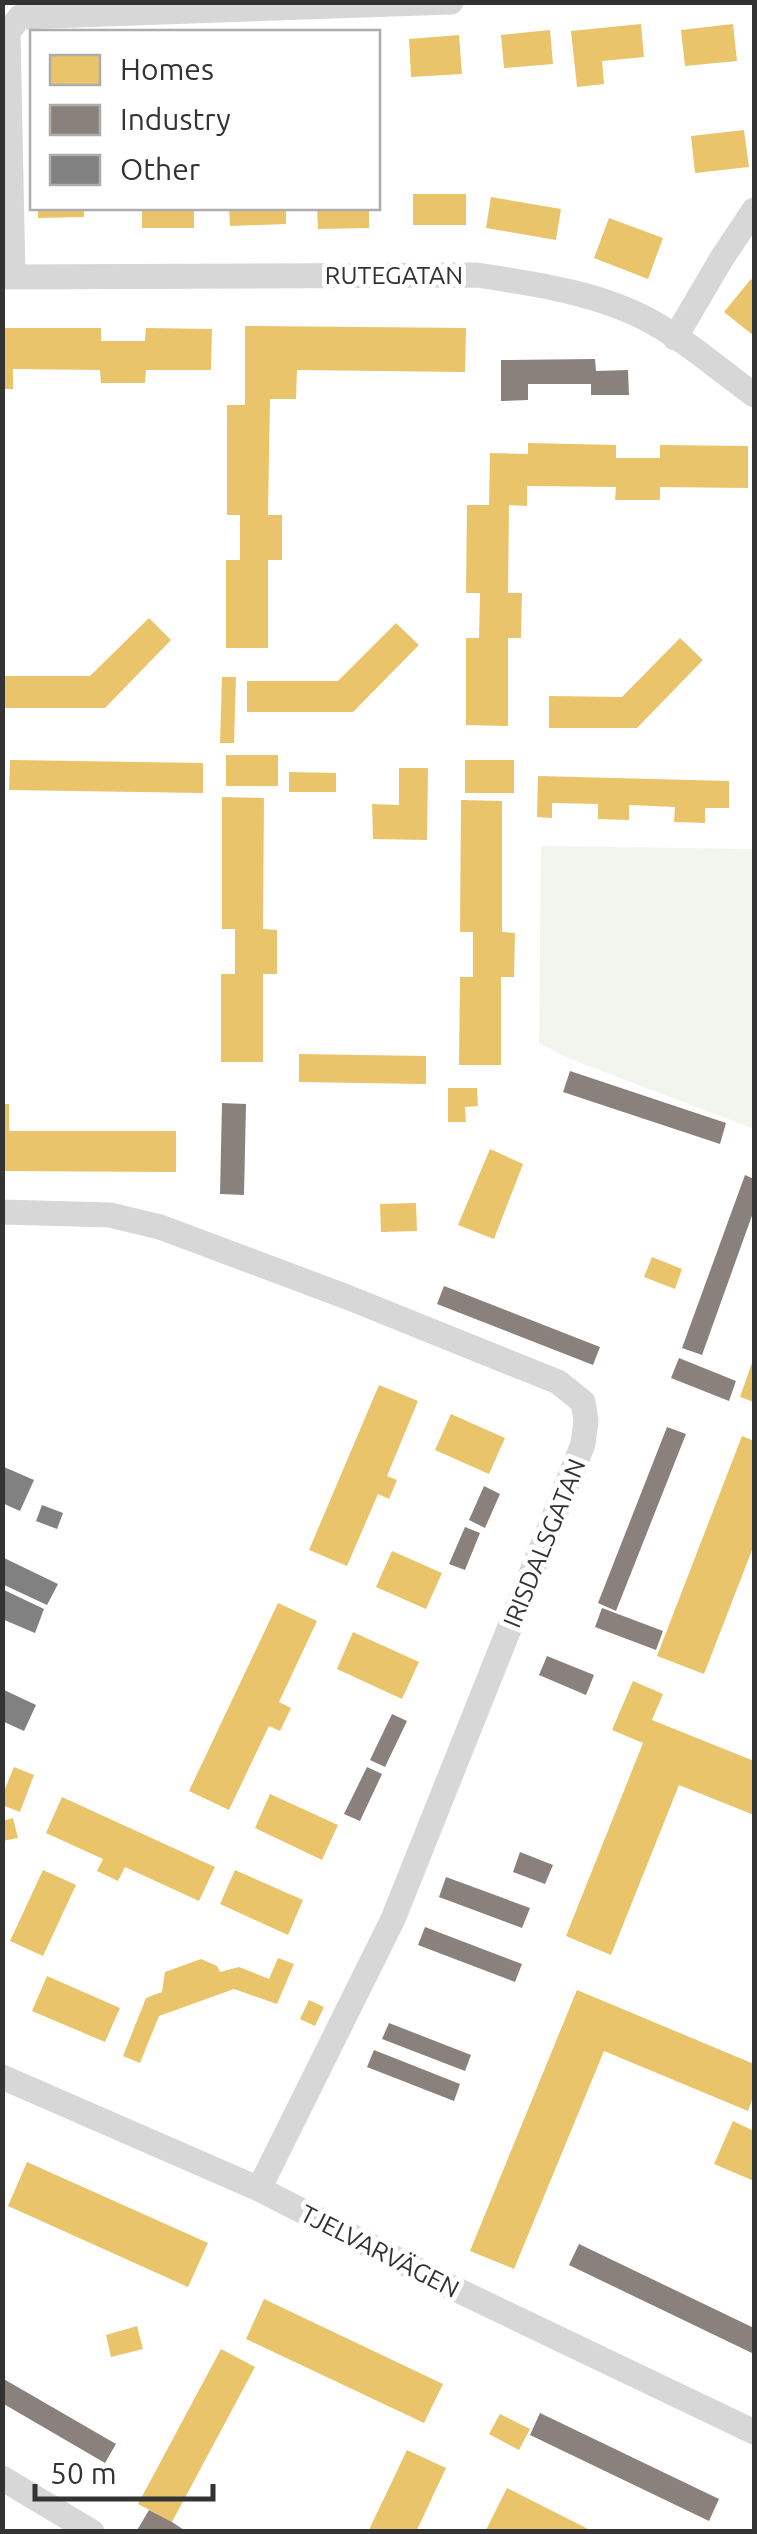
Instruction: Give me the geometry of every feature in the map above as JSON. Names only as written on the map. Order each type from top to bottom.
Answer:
[{"type":"street","points":[[8,277],[8,32],[20,17],[451,2]]},
{"type":"street","points":[[675,338],[754,210]]},
{"type":"street","name":"RUTEGATAN","points":[[8,277],[477,275],[564,290],[650,321],[754,395]]},
{"type":"street","name":"IRISDALSGATAN","points":[[2,1212],[110,1216],[160,1227],[542,1376],[572,1390],[583,1402],[583,1444],[455,1770],[393,1919],[259,2189]]},
{"type":"street","name":"TJELVARVÄGEN","points":[[2,2077],[259,2189],[754,2432]]},
{"type":"street","points":[[2,2478],[92,2532]]},
{"type":"shaded area","points":[[541,846],[754,849],[754,1129],[568,1058],[539,1043]]},
{"type":"building: Homes","points":[[641,24],[644,57],[602,61],[604,84],[577,87],[571,31]]},
{"type":"building: Homes","points":[[733,24],[737,61],[685,66],[681,30]]},
{"type":"building: Homes","points":[[550,30],[553,64],[504,68],[501,35]]},
{"type":"building: Homes","points":[[459,35],[462,74],[411,77],[409,39]]},
{"type":"building: Homes","points":[[744,130],[749,167],[695,173],[691,136]]},
{"type":"building: Homes","points":[[413,194],[466,194],[466,225],[413,225]]},
{"type":"building: Homes","points":[[491,197],[561,209],[556,240],[486,228]]},
{"type":"building: Homes","points":[[38,210],[84,210],[84,217],[38,218]]},
{"type":"building: Homes","points":[[142,210],[194,210],[194,228],[142,228]]},
{"type":"building: Homes","points":[[229,210],[286,210],[286,224],[230,226]]},
{"type":"building: Homes","points":[[317,210],[369,210],[369,228],[318,229]]},
{"type":"building: Homes","points":[[609,218],[663,238],[648,279],[594,258]]},
{"type":"building: Homes","points":[[751,279],[754,282],[754,336],[724,312]]},
{"type":"building: Homes","points":[[245,326],[466,328],[465,372],[297,370],[296,399],[270,399],[268,515],[282,515],[282,560],[268,560],[268,648],[226,648],[226,560],[240,560],[240,515],[227,515],[227,405],[245,405]]},
{"type":"building: Homes","points":[[2,328],[101,328],[101,341],[145,341],[146,328],[212,329],[211,370],[146,370],[145,383],[101,383],[100,370],[13,369],[13,389],[2,389]]},
{"type":"building: Homes","points":[[528,443],[616,445],[616,458],[660,458],[660,445],[748,446],[748,488],[660,487],[660,500],[615,500],[616,487],[527,486],[527,506],[509,505],[508,593],[522,593],[521,638],[508,638],[508,726],[466,725],[466,638],[479,638],[480,593],[466,593],[467,505],[489,505],[490,453],[528,454]]},
{"type":"building: Homes","points":[[149,618],[171,640],[105,708],[2,708],[2,676],[90,676]]},
{"type":"building: Homes","points":[[396,623],[419,645],[353,712],[247,712],[247,681],[338,681]]},
{"type":"building: Homes","points":[[680,638],[703,660],[637,728],[549,728],[549,696],[622,697]]},
{"type":"building: Homes","points":[[222,677],[236,677],[234,743],[220,743]]},
{"type":"building: Homes","points":[[226,755],[278,755],[278,786],[226,786]]},
{"type":"building: Homes","points":[[10,760],[203,763],[203,793],[9,790]]},
{"type":"building: Homes","points":[[465,760],[514,760],[514,793],[465,793]]},
{"type":"building: Homes","points":[[399,768],[428,768],[427,840],[373,839],[372,804],[399,805]]},
{"type":"building: Homes","points":[[289,772],[336,773],[336,792],[289,792]]},
{"type":"building: Homes","points":[[538,776],[729,781],[729,808],[705,808],[705,823],[674,822],[675,807],[629,805],[629,820],[598,819],[598,804],[552,803],[552,818],[537,817]]},
{"type":"building: Homes","points":[[222,797],[264,798],[263,929],[277,930],[277,974],[263,974],[263,1062],[221,1062],[221,974],[235,974],[235,929],[222,929]]},
{"type":"building: Homes","points":[[461,800],[502,801],[502,932],[515,933],[514,977],[501,977],[501,1065],[459,1065],[460,977],[473,977],[473,932],[460,932]]},
{"type":"building: Homes","points":[[299,1054],[426,1056],[426,1084],[299,1082]]},
{"type":"building: Homes","points":[[448,1088],[477,1088],[478,1106],[465,1107],[466,1122],[448,1122]]},
{"type":"building: Homes","points":[[2,1104],[9,1104],[9,1131],[176,1131],[176,1172],[2,1171]]},
{"type":"building: Homes","points":[[490,1149],[523,1164],[494,1239],[458,1225]]},
{"type":"building: Homes","points":[[416,1203],[417,1231],[381,1232],[380,1204]]},
{"type":"building: Homes","points":[[652,1257],[682,1269],[675,1289],[644,1277]]},
{"type":"building: Homes","points":[[754,1357],[754,1402],[740,1397]]},
{"type":"building: Homes","points":[[379,1385],[418,1401],[387,1476],[397,1480],[389,1499],[378,1494],[347,1566],[309,1550]]},
{"type":"building: Homes","points":[[451,1414],[505,1438],[489,1474],[435,1450]]},
{"type":"building: Homes","points":[[742,1436],[754,1441],[754,1545],[704,1674],[657,1656]]},
{"type":"building: Homes","points":[[392,1551],[442,1573],[426,1609],[376,1587]]},
{"type":"building: Homes","points":[[278,1603],[317,1621],[279,1702],[291,1708],[280,1731],[269,1726],[229,1810],[189,1791]]},
{"type":"building: Homes","points":[[353,1632],[419,1662],[402,1699],[337,1669]]},
{"type":"building: Homes","points":[[633,1681],[663,1694],[652,1720],[754,1761],[754,1815],[679,1785],[611,1955],[566,1936],[643,1743],[612,1730]]},
{"type":"building: Homes","points":[[14,1767],[34,1775],[20,1812],[2,1805]]},
{"type":"building: Homes","points":[[270,1794],[338,1825],[322,1860],[255,1828]]},
{"type":"building: Homes","points":[[62,1797],[215,1867],[199,1901],[125,1867],[118,1881],[97,1871],[103,1859],[46,1833]]},
{"type":"building: Homes","points":[[13,1818],[18,1838],[2,1841],[2,1821]]},
{"type":"building: Homes","points":[[43,1870],[76,1885],[43,1956],[10,1941]]},
{"type":"building: Homes","points":[[235,1870],[303,1900],[288,1935],[220,1904]]},
{"type":"building: Homes","points":[[278,1958],[294,1964],[277,2004],[234,1989],[159,2016],[140,2063],[123,2056],[146,1998],[162,1992],[165,1972],[201,1959],[217,1966],[220,1972],[239,1967],[269,1979]]},
{"type":"building: Homes","points":[[47,1976],[120,2008],[105,2042],[32,2011]]},
{"type":"building: Homes","points":[[577,1990],[754,2064],[754,2095],[748,2111],[604,2051],[514,2269],[470,2251]]},
{"type":"building: Homes","points":[[309,2000],[324,2007],[315,2026],[300,2019]]},
{"type":"building: Homes","points":[[733,2121],[754,2131],[754,2181],[714,2164]]},
{"type":"building: Homes","points":[[27,2162],[208,2243],[188,2287],[8,2206]]},
{"type":"building: Homes","points":[[264,2299],[443,2384],[424,2423],[246,2339]]},
{"type":"building: Homes","points":[[137,2326],[143,2349],[111,2357],[106,2335]]},
{"type":"building: Homes","points":[[221,2349],[255,2367],[172,2522],[138,2504]]},
{"type":"building: Homes","points":[[500,2414],[530,2429],[519,2450],[489,2434]]},
{"type":"building: Homes","points":[[407,2450],[446,2468],[416,2532],[368,2532]]},
{"type":"building: Homes","points":[[507,2488],[594,2532],[485,2532]]},
{"type":"building: Industry","points":[[595,359],[596,371],[628,370],[629,395],[591,395],[591,384],[528,384],[528,400],[501,401],[501,360]]},
{"type":"building: Industry","points":[[570,1071],[726,1123],[720,1144],[563,1092]]},
{"type":"building: Industry","points":[[222,1103],[246,1104],[244,1195],[220,1194]]},
{"type":"building: Industry","points":[[745,1175],[754,1179],[754,1210],[702,1355],[682,1348]]},
{"type":"building: Industry","points":[[444,1286],[600,1347],[593,1365],[437,1304]]},
{"type":"building: Industry","points":[[679,1358],[736,1381],[729,1401],[671,1378]]},
{"type":"building: Industry","points":[[667,1427],[686,1434],[616,1611],[598,1603]]},
{"type":"building: Industry","points":[[484,1486],[500,1494],[485,1528],[469,1520]]},
{"type":"building: Industry","points":[[465,1527],[480,1533],[465,1570],[449,1564]]},
{"type":"building: Industry","points":[[602,1608],[663,1631],[656,1650],[595,1627]]},
{"type":"building: Industry","points":[[547,1656],[594,1675],[586,1695],[539,1675]]},
{"type":"building: Industry","points":[[392,1714],[407,1721],[385,1767],[370,1760]]},
{"type":"building: Industry","points":[[367,1767],[382,1774],[360,1821],[344,1814]]},
{"type":"building: Industry","points":[[520,1852],[553,1865],[545,1884],[513,1872]]},
{"type":"building: Industry","points":[[446,1877],[530,1908],[522,1928],[439,1897]]},
{"type":"building: Industry","points":[[425,1927],[522,1964],[515,1982],[418,1945]]},
{"type":"building: Industry","points":[[389,2023],[471,2055],[465,2071],[382,2039]]},
{"type":"building: Industry","points":[[374,2050],[460,2084],[454,2101],[367,2067]]},
{"type":"building: Industry","points":[[579,2244],[754,2328],[754,2354],[569,2265]]},
{"type":"building: Industry","points":[[2,2378],[116,2444],[105,2463],[2,2403]]},
{"type":"building: Industry","points":[[540,2413],[719,2499],[709,2521],[530,2435]]},
{"type":"building: Industry","points":[[149,2510],[172,2522],[187,2532],[136,2532]]},
{"type":"building: Other","points":[[4,1467],[34,1480],[20,1511],[2,1503]]},
{"type":"building: Other","points":[[42,1505],[63,1513],[57,1529],[36,1521]]},
{"type":"building: Other","points":[[2,1557],[58,1584],[47,1605],[2,1584]]},
{"type":"building: Other","points":[[2,1589],[44,1609],[35,1633],[2,1619]]},
{"type":"building: Other","points":[[2,1689],[36,1705],[24,1731],[2,1721]]}]
